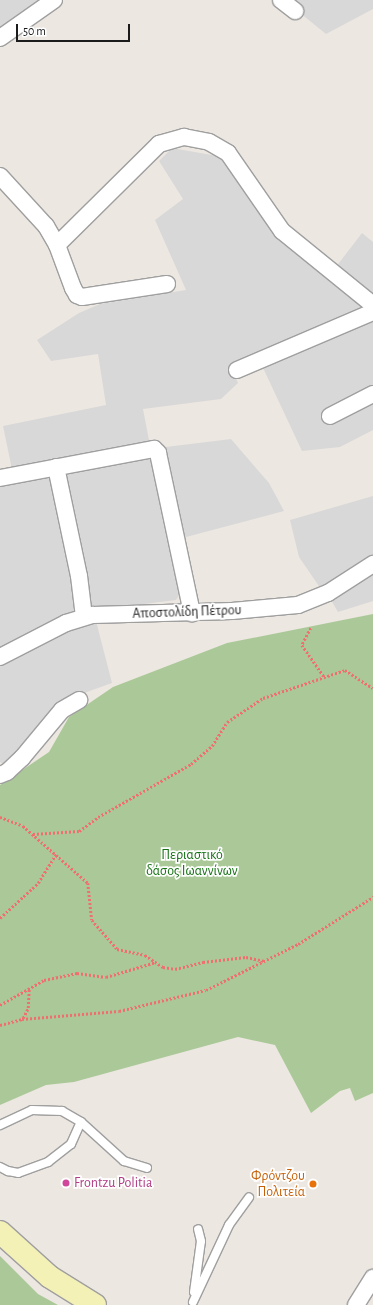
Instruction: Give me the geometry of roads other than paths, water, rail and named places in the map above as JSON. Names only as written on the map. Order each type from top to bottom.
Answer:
[{"type":"street","points":[[0,38],[54,0]]},
{"type":"street","points":[[281,0],[295,11]]},
{"type":"street","points":[[57,245],[159,144],[174,138],[197,138],[219,146],[228,153],[282,231],[373,305]]},
{"type":"street","points":[[0,176],[46,226],[57,245],[77,295],[82,297],[167,284]]},
{"type":"street","points":[[237,370],[373,312]]},
{"type":"street","points":[[330,416],[373,394]]},
{"type":"street","points":[[0,478],[154,449],[158,453],[192,613]]},
{"type":"street","points":[[56,467],[79,576],[84,617]]},
{"type":"street","name":"Αποστολίδη Πέτρου","points":[[0,657],[54,628],[84,617],[192,613],[302,603],[328,593],[373,564]]},
{"type":"street","points":[[0,775],[7,772],[22,758],[62,710],[79,700]]},
{"type":"street","points":[[0,1232],[50,1277],[95,1305]]},
{"type":"street","points":[[356,1305],[373,1278]]},
{"type":"lane","points":[[0,1125],[24,1112],[40,1109],[62,1111],[81,1122],[124,1161],[147,1168]]},
{"type":"lane","points":[[0,1167],[8,1171],[18,1173],[48,1162],[71,1144],[81,1122]]},
{"type":"lane","points":[[193,1303],[229,1225],[249,1197]]},
{"type":"lane","points":[[193,1303],[201,1241],[198,1229]]},
{"type":"place","name":"Frontzu Politia","points":[[66,1183]]},
{"type":"place","name":"Φρόντζου Πολιτεία","points":[[313,1184]]},
{"type":"park label","name":"Περιαστικό δάσος Ιωαννίνων","points":[[192,864]]}]
